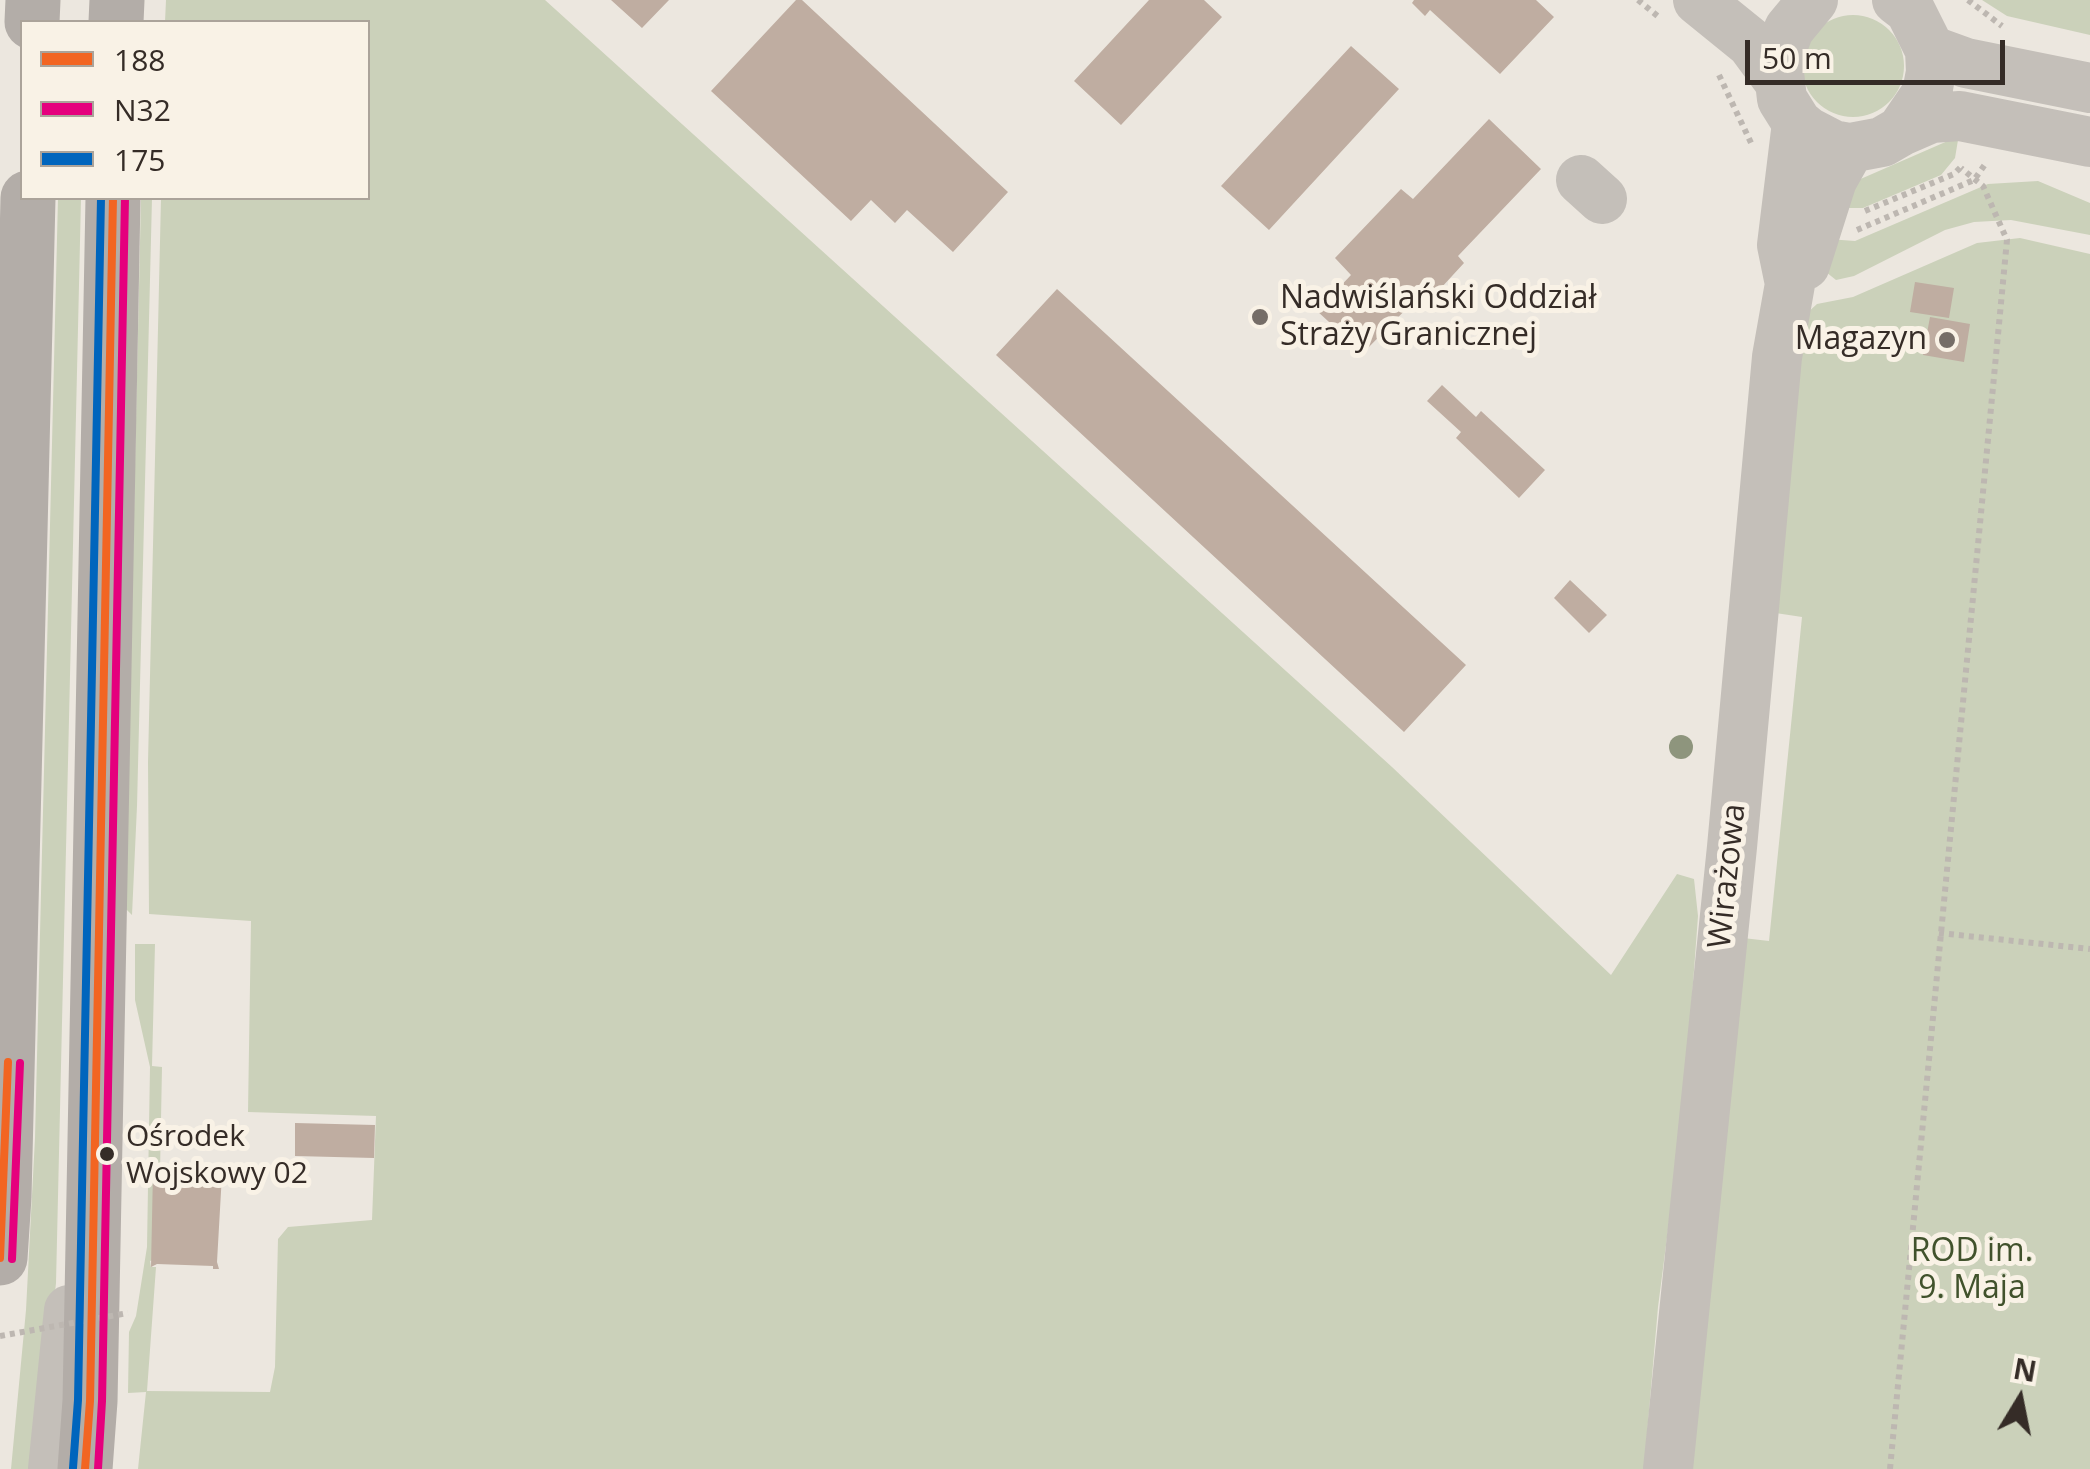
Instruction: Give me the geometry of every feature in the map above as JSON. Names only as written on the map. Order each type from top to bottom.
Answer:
[{"type":"main road","points":[[0,1258],[28,200]]},
{"type":"main road","points":[[85,1469],[90,1401],[113,200]]},
{"type":"street","name":"Wirażowa","points":[[1668,1469],[1777,358],[1790,284],[1782,245],[1788,102],[1778,64],[1789,29],[1813,0]]},
{"type":"street","points":[[1897,0],[1910,10],[1930,50],[1931,72],[1927,94],[1901,131]]},
{"type":"street","points":[[1681,11],[1750,43],[1788,102],[1819,139],[1850,148],[1882,142],[1931,118],[1960,116],[2090,142]]},
{"type":"street","points":[[1930,50],[1966,63],[2090,88]]},
{"type":"street","name":"Wirażowa","points":[[1790,284],[1803,271],[1832,180],[1850,148]]},
{"type":"street","points":[[53,1469],[95,1034]]},
{"type":"path","points":[[1638,0],[1681,11]]},
{"type":"path","points":[[1716,68],[1757,158]]},
{"type":"path","points":[[1848,233],[1974,180],[1988,154]]},
{"type":"path","points":[[1855,216],[1963,165],[1983,186],[2004,229],[2006,258],[1890,1469]]},
{"type":"path","points":[[1940,933],[2090,949]]},
{"type":"path","points":[[0,1336],[128,1313]]},
{"type":"green space","points":[[166,0],[545,0],[1392,767],[1611,975],[1677,874],[1694,879],[1698,916],[1684,1106],[1658,1307],[1644,1469],[138,1469],[146,1392],[128,1393],[129,1332],[136,1316],[147,1247],[150,1067],[135,1000],[135,944],[155,944],[152,1066],[162,1067],[160,1172],[154,1171],[150,1261],[151,1267],[156,1267],[147,1391],[270,1392],[275,1367],[278,1239],[288,1227],[372,1220],[376,1116],[248,1112],[251,921],[149,914],[148,762],[161,200],[370,200],[370,20],[165,20]]},
{"type":"green space","points":[[1982,0],[2090,0],[2090,35],[2007,16]]},
{"type":"green space","points":[[1853,15],[1873,19],[1889,30],[1900,46],[1904,66],[1900,86],[1889,102],[1873,113],[1853,117],[1833,113],[1817,102],[1806,86],[1802,66],[1806,46],[1817,30],[1833,19]]},
{"type":"green space","points":[[1958,140],[1955,158],[1941,175],[1863,208],[1844,208],[1856,181]]},
{"type":"green space","points":[[2038,181],[2090,203],[2090,235],[2011,220],[1974,222],[1945,230],[1854,276],[1836,280],[1826,272],[1828,239],[1855,241],[1988,184]]},
{"type":"green space","points":[[58,200],[81,200],[56,1283],[36,1469],[11,1469],[26,1310],[35,1138]]},
{"type":"green space","points":[[141,200],[152,200],[132,915],[125,908]]},
{"type":"green space","name":"ROD im. 9. Maja","points":[[2020,238],[2090,254],[2090,1469],[1688,1469],[1743,938],[1769,941],[1802,617],[1769,612],[1806,314],[1817,304],[1853,297],[1977,243]]},
{"type":"building","points":[[611,0],[669,0],[642,28]]},
{"type":"building","points":[[796,0],[802,0],[1008,192],[953,252],[907,210],[895,223],[871,200],[851,221],[711,91]]},
{"type":"building","points":[[1149,0],[1204,0],[1222,17],[1121,125],[1074,81]]},
{"type":"building","points":[[1536,0],[1554,17],[1500,74],[1430,10],[1425,16],[1412,3]]},
{"type":"building","points":[[1351,46],[1399,89],[1269,230],[1221,186]]},
{"type":"building","points":[[1489,119],[1541,169],[1458,256],[1464,263],[1429,301],[1421,294],[1363,353],[1317,311],[1351,275],[1335,258],[1401,189],[1413,199]]},
{"type":"building","points":[[1915,282],[1954,288],[1949,318],[1910,312]]},
{"type":"building","points":[[1057,289],[1466,665],[1404,732],[996,355]]},
{"type":"building","name":"Magazyn","points":[[1930,317],[1970,324],[1964,362],[1923,355]]},
{"type":"building","points":[[1442,385],[1476,417],[1481,411],[1545,470],[1519,498],[1456,438],[1461,432],[1427,401]]},
{"type":"building","points":[[1570,580],[1607,615],[1589,633],[1554,598]]},
{"type":"building","points":[[295,1123],[375,1125],[374,1158],[295,1156]]},
{"type":"building","points":[[153,1171],[222,1174],[219,1269],[157,1264],[151,1267]]},
{"type":"transit line","name":"175","points":[[73,1468],[78,1400],[101,200]]},
{"type":"transit line","name":"188","points":[[85,1469],[90,1401],[113,200]]},
{"type":"transit line","name":"N32","points":[[98,1469],[125,200]]},
{"type":"transit line","name":"188","points":[[0,1258],[8,1062]]},
{"type":"transit line","name":"N32","points":[[12,1259],[20,1063]]},
{"type":"place","name":"Nadwiślański Oddział Straży Granicznej","points":[[1260,317]]},
{"type":"place","name":"Magazyn","points":[[1947,340]]},
{"type":"place","name":"Ośrodek Wojskowy 02","points":[[107,1154]]}]
